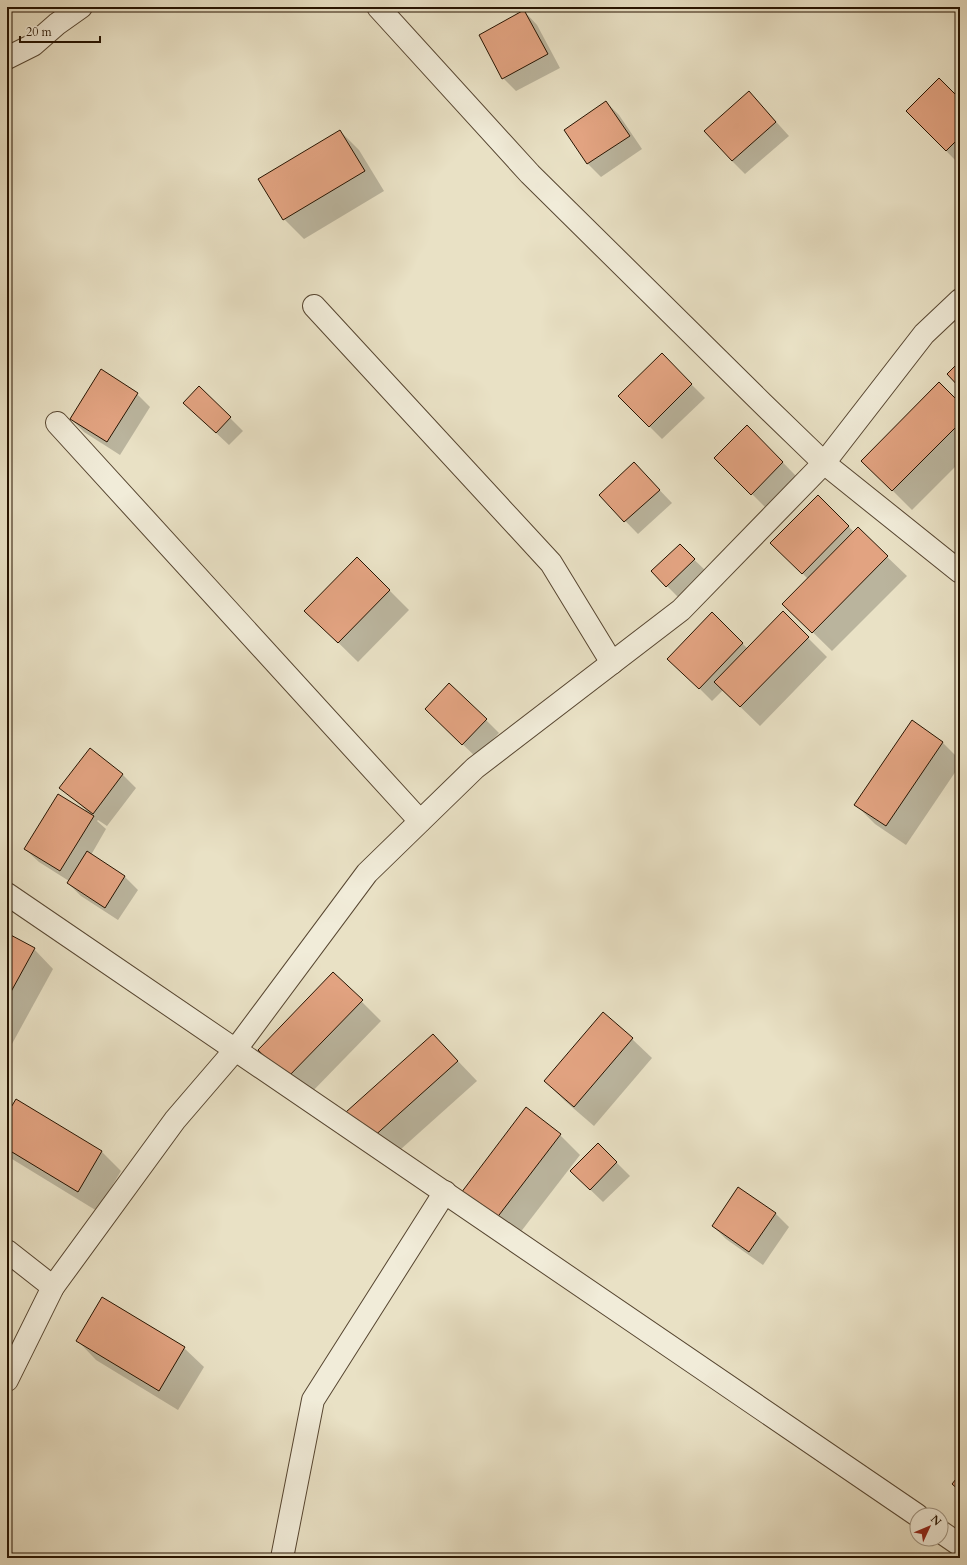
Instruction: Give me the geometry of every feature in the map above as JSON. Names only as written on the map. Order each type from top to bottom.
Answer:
[{"type":"street","points":[[7,58],[33,45],[57,24],[81,7]]},
{"type":"street","points":[[378,7],[530,174],[824,463],[960,572]]},
{"type":"street","points":[[7,1380],[53,1287],[175,1120],[236,1049],[367,873],[475,768],[681,610],[824,463],[924,334],[960,300]]},
{"type":"street","points":[[314,306],[551,563],[612,663]]},
{"type":"street","points":[[57,423],[420,821]]},
{"type":"street","points":[[7,894],[909,1510]]},
{"type":"street","points":[[282,1558],[313,1400],[445,1192]]},
{"type":"street","points":[[7,1251],[53,1287]]},
{"type":"street","points":[[949,1537],[960,1545]]},
{"type":"building","points":[[524,10],[548,54],[502,79],[479,35]]},
{"type":"building","points":[[939,78],[960,99],[960,137],[946,151],[906,111]]},
{"type":"building","points":[[749,91],[776,122],[732,161],[704,131]]},
{"type":"building","points":[[606,101],[630,136],[587,164],[564,130]]},
{"type":"building","points":[[340,130],[365,171],[283,220],[258,179]]},
{"type":"building","points":[[662,353],[692,384],[649,427],[618,396]]},
{"type":"building","points":[[960,361],[960,388],[947,374]]},
{"type":"building","points":[[101,369],[138,393],[107,442],[70,419]]},
{"type":"building","points":[[939,382],[960,403],[960,423],[892,491],[861,461]]},
{"type":"building","points":[[199,386],[231,417],[216,433],[183,403]]},
{"type":"building","points":[[747,425],[783,462],[751,495],[714,458]]},
{"type":"building","points":[[634,462],[660,490],[624,522],[599,495]]},
{"type":"building","points":[[818,495],[849,526],[802,574],[770,543]]},
{"type":"building","points":[[858,527],[888,556],[812,633],[782,604]]},
{"type":"building","points":[[680,544],[695,559],[666,587],[651,571]]},
{"type":"building","points":[[357,557],[390,590],[338,643],[304,611]]},
{"type":"building","points":[[783,611],[809,637],[740,707],[714,682]]},
{"type":"building","points":[[712,612],[743,643],[699,689],[667,659]]},
{"type":"building","points":[[449,683],[487,719],[462,745],[425,709]]},
{"type":"building","points":[[912,720],[943,742],[886,826],[854,805]]},
{"type":"building","points":[[90,748],[123,774],[93,814],[59,788]]},
{"type":"building","points":[[58,794],[94,816],[60,871],[24,849]]},
{"type":"building","points":[[87,851],[125,876],[105,908],[67,883]]},
{"type":"building","points":[[7,933],[35,948],[7,999]]},
{"type":"building","points":[[333,972],[363,1000],[287,1078],[258,1050]]},
{"type":"building","points":[[603,1012],[633,1038],[574,1107],[544,1081]]},
{"type":"building","points":[[433,1034],[458,1061],[371,1139],[346,1112]]},
{"type":"building","points":[[16,1099],[102,1151],[78,1192],[7,1149],[7,1114]]},
{"type":"building","points":[[526,1107],[561,1134],[496,1219],[461,1193]]},
{"type":"building","points":[[598,1143],[617,1162],[590,1190],[570,1171]]},
{"type":"building","points":[[738,1187],[776,1213],[749,1252],[712,1226]]},
{"type":"building","points":[[102,1297],[185,1347],[159,1391],[76,1341]]},
{"type":"building","points":[[960,1474],[960,1491],[952,1484]]}]
